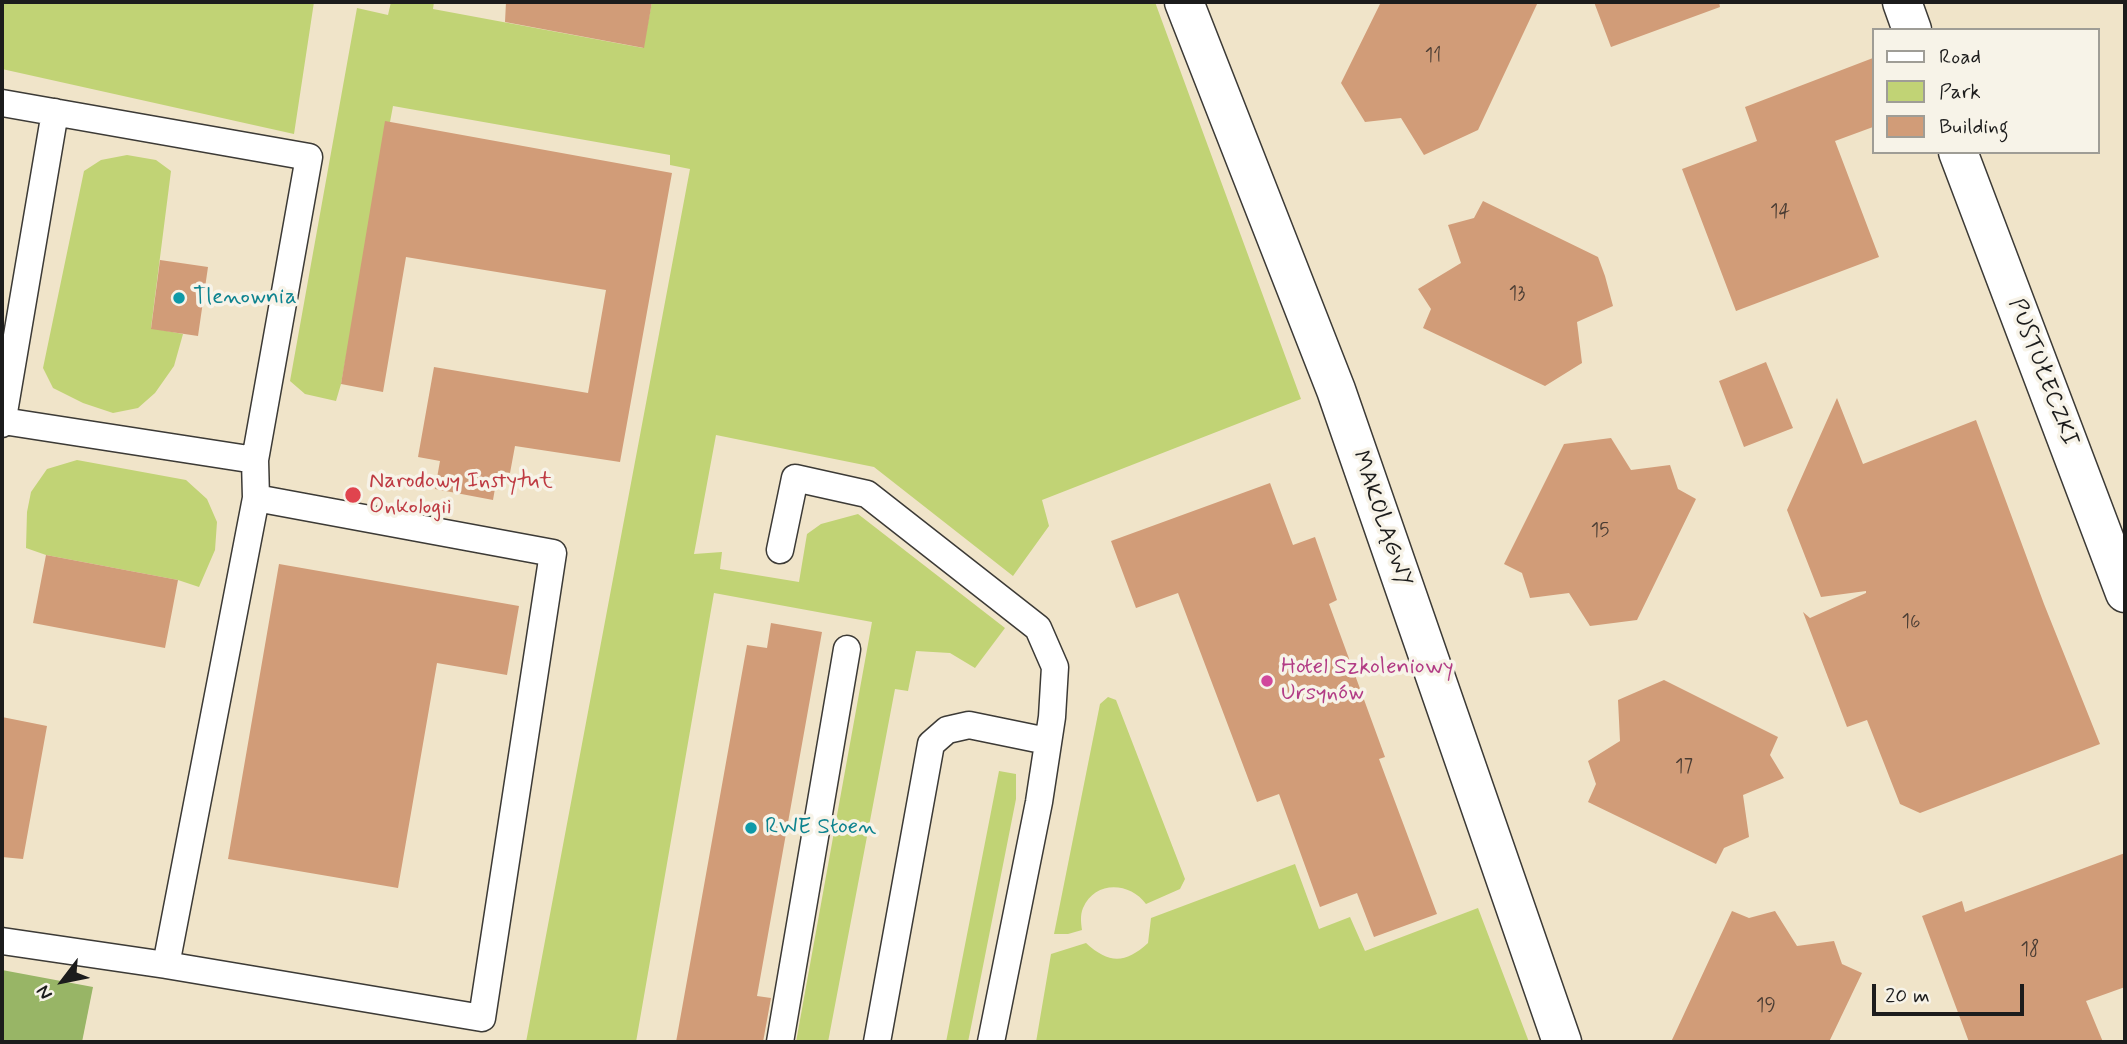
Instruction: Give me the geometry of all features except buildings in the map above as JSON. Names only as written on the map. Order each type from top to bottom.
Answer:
[{"type":"street","name":"MAKOLĄGWY","points":[[1184,2],[1336,390],[1562,1042]]},
{"type":"street","points":[[1902,2],[1911,28]]},
{"type":"street","name":"PUSTUŁECZKI","points":[[1959,154],[2125,593]]},
{"type":"lane","points":[[2,103],[309,157],[255,460],[256,498],[166,965]]},
{"type":"lane","points":[[55,112],[2,423],[255,460]]},
{"type":"lane","points":[[780,550],[794,478],[867,494],[1038,628],[1055,667],[1040,802],[991,1042]]},
{"type":"lane","points":[[2,941],[166,965],[482,1018],[553,553],[256,498]]},
{"type":"lane","points":[[780,1042],[847,649]]},
{"type":"lane","points":[[877,1042],[931,744],[947,730],[969,724],[1047,741]]},
{"type":"green space","points":[[2,2],[314,2],[294,134],[2,69]]},
{"type":"green space","points":[[391,2],[434,2],[433,9],[643,48],[652,2],[1155,2],[1301,399],[1042,500],[1049,526],[1013,576],[874,467],[716,435],[694,554],[722,552],[720,569],[799,582],[807,534],[821,524],[858,514],[1005,628],[975,668],[950,653],[916,651],[908,691],[895,689],[828,1042],[796,1042],[872,622],[714,593],[636,1042],[526,1042],[690,169],[670,165],[670,155],[393,106],[336,401],[305,394],[290,381],[357,8],[388,15]]},
{"type":"green space","points":[[127,155],[156,160],[171,171],[151,328],[183,334],[174,366],[155,393],[138,408],[113,413],[83,403],[53,388],[43,368],[84,171],[101,160]]},
{"type":"green space","points":[[77,460],[186,480],[207,499],[217,522],[215,550],[199,587],[178,580],[46,555],[26,548],[27,512],[31,492],[47,469]]},
{"type":"green space","points":[[1108,697],[1116,700],[1185,879],[1180,889],[1146,904],[1131,891],[1122,888],[1113,887],[1096,892],[1083,908],[1082,930],[1054,934],[1100,704]]},
{"type":"green space","points":[[999,771],[1016,774],[1016,799],[968,1042],[946,1042]]},
{"type":"green space","points":[[1295,864],[1319,929],[1350,917],[1365,951],[1478,908],[1529,1042],[1036,1042],[1051,954],[1086,943],[1102,955],[1124,958],[1148,943],[1151,918]]},
{"type":"green space","points":[[2,970],[93,987],[82,1042],[2,1042]]},
{"type":"place","name":"Tlenownia","points":[[179,298]]},
{"type":"place","name":"Narodowy Instytut Onkologii","points":[[353,495]]},
{"type":"place","name":"Hotel Szkoleniowy Ursynów","points":[[1267,681]]},
{"type":"place","name":"RWE Stoen","points":[[751,828]]}]
